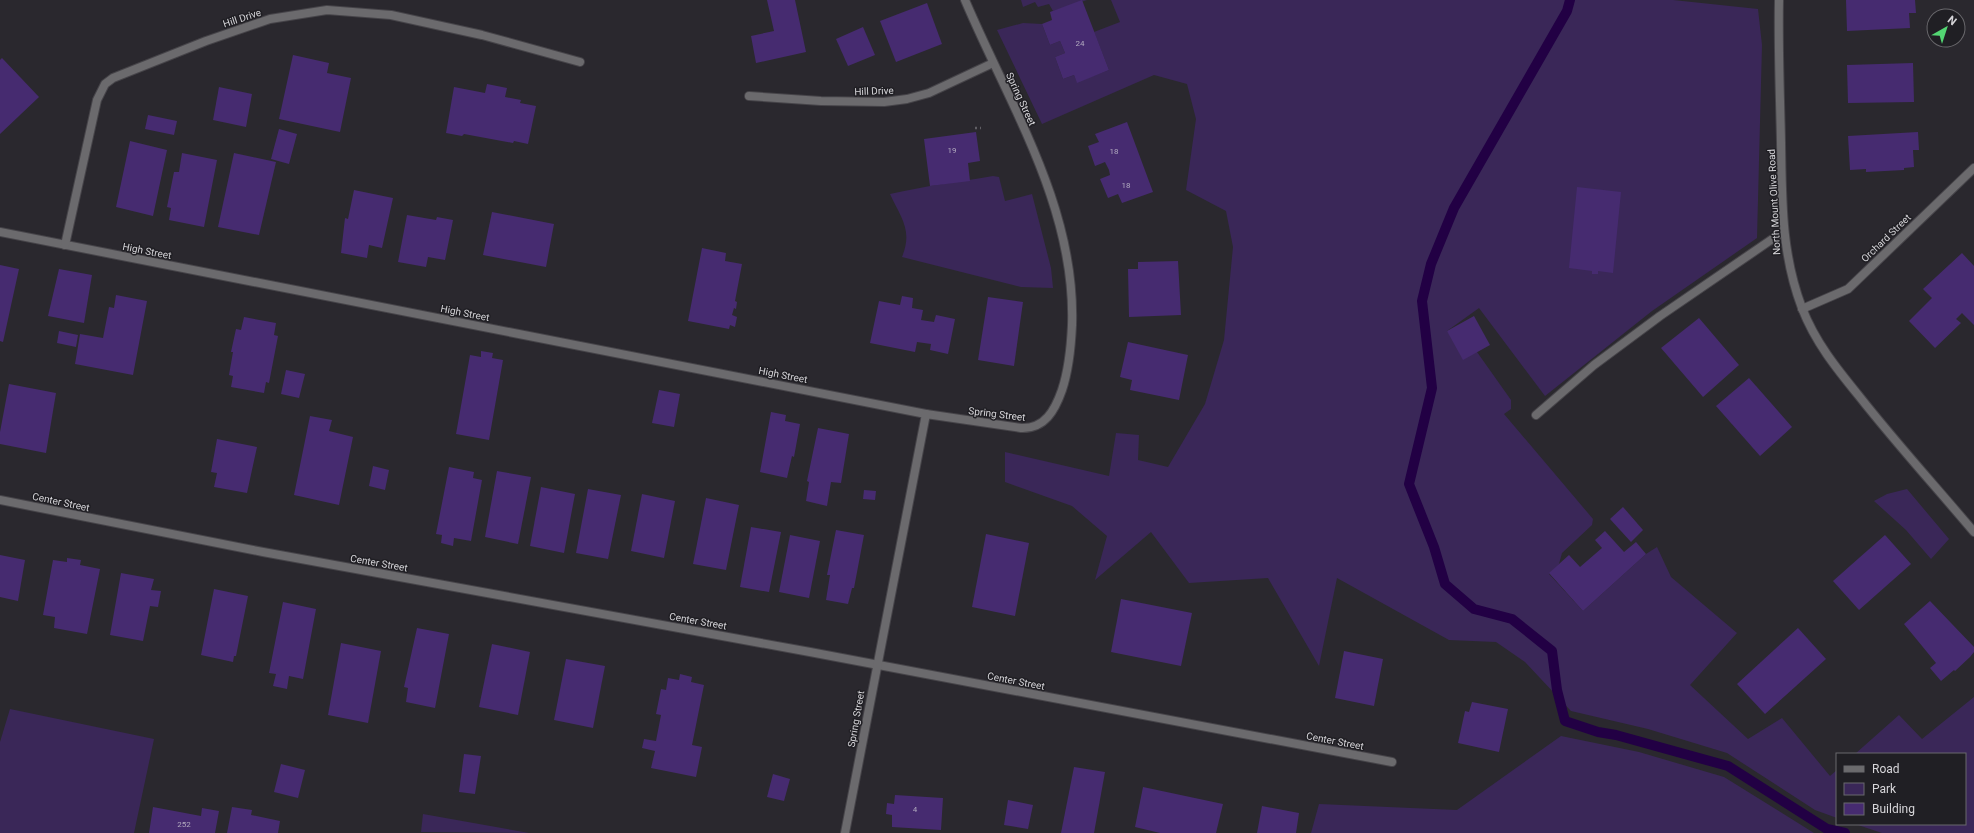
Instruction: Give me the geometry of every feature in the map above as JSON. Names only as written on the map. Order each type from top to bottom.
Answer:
[{"type":"street","name":"Spring Street","points":[[845,833],[876,665],[926,414],[1021,428],[1033,427],[1047,418],[1054,410],[1064,384],[1069,362],[1072,306],[1070,272],[1064,238],[1021,120],[993,63],[965,0]]},
{"type":"street","name":"North Mount Olive Road","points":[[1779,0],[1778,34],[1784,231],[1789,266],[1802,309],[1816,338],[1832,361],[1884,428],[1974,532]]},
{"type":"street","name":"Hill Drive","points":[[64,245],[100,90],[113,78],[206,41],[289,15],[327,10],[348,11],[399,17],[482,35],[580,62]]},
{"type":"street","name":"Hill Drive","points":[[749,96],[821,101],[884,102],[907,99],[929,93],[993,63]]},
{"type":"street","name":"Orchard Street","points":[[1802,309],[1848,289],[1974,168]]},
{"type":"street","points":[[1536,415],[1600,361],[1660,316],[1784,231]]},
{"type":"street","name":"High Street","points":[[0,232],[926,414]]},
{"type":"street","name":"Center Street","points":[[0,500],[262,552],[1392,762]]},
{"type":"path","points":[[976,128],[981,128]]},
{"type":"green space","points":[[1021,0],[1087,0],[1053,11],[1049,4],[1038,7],[1035,2],[1023,7]]},
{"type":"green space","points":[[1111,0],[1673,0],[1758,9],[1762,45],[1757,238],[1652,311],[1545,396],[1479,308],[1447,331],[1477,352],[1511,400],[1511,409],[1504,414],[1593,519],[1592,525],[1562,553],[1559,564],[1549,574],[1583,611],[1646,554],[1657,547],[1671,577],[1737,633],[1690,685],[1748,739],[1782,718],[1830,776],[1836,771],[1836,818],[1815,810],[1727,753],[1648,729],[1571,711],[1525,662],[1496,642],[1449,640],[1337,578],[1319,666],[1268,578],[1189,583],[1151,532],[1095,580],[1107,536],[1072,506],[1005,482],[1005,452],[1109,476],[1116,433],[1139,435],[1138,460],[1168,467],[1205,404],[1224,340],[1233,247],[1226,211],[1186,190],[1196,119],[1187,84],[1154,75],[1042,124],[997,30],[1023,23],[1042,24],[1050,45],[1060,41],[1065,53],[1055,57],[1063,79],[1074,75],[1077,82],[1109,70],[1094,32],[1120,22]]},
{"type":"green space","points":[[993,176],[999,177],[1005,201],[1032,194],[1051,268],[1053,288],[1021,287],[902,257],[905,248],[906,232],[902,217],[890,194]]},
{"type":"green space","points":[[1907,489],[1949,539],[1931,559],[1906,530],[1874,501],[1887,494]]},
{"type":"green space","points":[[1974,697],[1974,833],[1882,833],[1858,825],[1966,825],[1966,753],[1856,753],[1899,715],[1922,739]]},
{"type":"green space","points":[[10,709],[154,739],[134,833],[0,833],[0,742]]},
{"type":"green space","points":[[1561,736],[1639,752],[1724,777],[1814,833],[1311,833],[1319,804],[1457,810]]},
{"type":"green space","points":[[423,814],[529,833],[421,832]]},
{"type":"building","points":[[767,0],[795,0],[806,52],[756,63],[751,36],[774,31]]},
{"type":"building","points":[[1082,0],[1109,70],[1077,83],[1074,75],[1063,79],[1055,57],[1065,53],[1060,41],[1050,45],[1042,24],[1052,20],[1050,12]]},
{"type":"building","points":[[1846,0],[1915,0],[1916,13],[1909,13],[1910,28],[1847,31]]},
{"type":"building","points":[[927,3],[942,44],[896,62],[880,21]]},
{"type":"building","points":[[863,27],[875,55],[848,66],[836,39]]},
{"type":"building","points":[[293,55],[329,63],[327,73],[351,78],[340,132],[279,119]]},
{"type":"building","points":[[2,58],[39,97],[0,134],[0,60]]},
{"type":"building","points":[[1913,63],[1914,102],[1848,103],[1847,65]]},
{"type":"building","points":[[487,84],[507,88],[505,97],[521,100],[520,103],[536,106],[528,144],[514,141],[513,143],[464,134],[462,136],[446,133],[454,87],[485,93]]},
{"type":"building","points":[[219,87],[252,94],[246,127],[213,120]]},
{"type":"building","points":[[148,115],[177,121],[174,135],[145,129]]},
{"type":"building","points":[[1127,122],[1153,192],[1122,203],[1118,194],[1108,198],[1100,179],[1110,175],[1109,170],[1105,162],[1095,166],[1088,146],[1099,142],[1095,134]]},
{"type":"building","points":[[279,129],[297,134],[289,164],[271,159]]},
{"type":"building","points":[[976,132],[980,161],[968,163],[970,181],[930,186],[924,139]]},
{"type":"building","points":[[1918,132],[1919,150],[1913,150],[1914,167],[1904,168],[1904,170],[1866,172],[1866,169],[1850,170],[1848,136]]},
{"type":"building","points":[[130,141],[167,150],[153,216],[116,207]]},
{"type":"building","points":[[182,153],[217,160],[204,227],[169,220],[171,208],[167,207],[174,172],[179,172]]},
{"type":"building","points":[[234,153],[276,162],[259,235],[218,227]]},
{"type":"building","points":[[1577,187],[1621,192],[1613,273],[1598,271],[1598,274],[1592,274],[1592,271],[1569,268]]},
{"type":"building","points":[[354,190],[393,198],[382,248],[369,245],[367,258],[341,253],[345,218],[348,219]]},
{"type":"building","points":[[492,212],[554,224],[546,267],[483,255]]},
{"type":"building","points":[[407,215],[436,220],[437,217],[453,220],[445,260],[428,257],[426,267],[398,262]]},
{"type":"building","points":[[702,248],[726,253],[725,261],[742,264],[735,301],[737,302],[736,309],[734,308],[732,315],[737,317],[735,327],[730,325],[729,329],[688,321]]},
{"type":"building","points":[[1962,253],[1974,266],[1974,325],[1962,313],[1956,319],[1961,323],[1935,348],[1909,321],[1932,298],[1923,289]]},
{"type":"building","points":[[1178,261],[1181,315],[1129,317],[1128,269],[1138,269],[1138,262]]},
{"type":"building","points":[[0,265],[19,269],[3,342],[0,341]]},
{"type":"building","points":[[59,269],[92,275],[84,323],[48,316]]},
{"type":"building","points":[[116,295],[147,301],[133,375],[75,364],[80,334],[103,338],[109,307],[114,308]]},
{"type":"building","points":[[902,296],[913,298],[912,308],[923,310],[921,320],[934,322],[936,315],[955,319],[948,354],[930,350],[931,344],[917,342],[915,352],[870,343],[879,301],[900,305]]},
{"type":"building","points":[[988,297],[1023,302],[1014,366],[978,360]]},
{"type":"building","points":[[1474,316],[1490,345],[1463,360],[1447,331]]},
{"type":"building","points":[[244,317],[276,323],[274,335],[278,336],[269,383],[266,382],[264,393],[231,387],[233,376],[229,375],[233,352],[231,352],[236,329],[241,330]]},
{"type":"building","points":[[1699,318],[1739,365],[1703,397],[1661,348]]},
{"type":"building","points":[[59,331],[78,335],[76,347],[57,343]]},
{"type":"building","points":[[1128,342],[1188,355],[1179,400],[1130,390],[1132,380],[1120,377]]},
{"type":"building","points":[[481,351],[493,353],[492,358],[503,360],[489,440],[456,434],[470,355],[481,357]]},
{"type":"building","points":[[286,370],[305,374],[299,398],[281,394]]},
{"type":"building","points":[[1749,378],[1792,427],[1760,456],[1716,406]]},
{"type":"building","points":[[9,384],[56,393],[46,453],[0,444],[0,432]]},
{"type":"building","points":[[659,390],[680,394],[674,427],[652,423]]},
{"type":"building","points":[[771,412],[786,415],[785,421],[800,424],[794,457],[792,456],[787,478],[760,472]]},
{"type":"building","points":[[310,416],[332,420],[329,431],[353,437],[339,505],[294,495]]},
{"type":"building","points":[[818,428],[849,434],[841,483],[831,482],[827,506],[806,501],[809,482],[807,481]]},
{"type":"building","points":[[217,439],[257,447],[247,493],[214,487],[217,473],[211,472]]},
{"type":"building","points":[[373,466],[389,470],[385,490],[369,486]]},
{"type":"building","points":[[449,467],[474,472],[473,478],[482,480],[471,541],[454,538],[453,546],[441,543],[442,535],[436,534]]},
{"type":"building","points":[[497,471],[531,477],[518,544],[485,537]]},
{"type":"building","points":[[541,487],[575,494],[564,553],[530,546]]},
{"type":"building","points":[[588,489],[621,495],[608,559],[576,553]]},
{"type":"building","points":[[864,490],[876,491],[875,500],[863,499]]},
{"type":"building","points":[[642,494],[675,501],[664,558],[631,551]]},
{"type":"building","points":[[706,498],[739,505],[726,570],[693,564]]},
{"type":"building","points":[[1623,507],[1643,530],[1631,542],[1610,519]]},
{"type":"building","points":[[751,527],[781,532],[769,592],[740,587]]},
{"type":"building","points":[[836,530],[864,535],[854,588],[852,588],[848,604],[826,600],[830,575],[827,575]]},
{"type":"building","points":[[1605,531],[1624,552],[1636,542],[1646,554],[1583,611],[1549,573],[1569,555],[1580,567],[1602,548],[1595,540]]},
{"type":"building","points":[[986,534],[1029,543],[1015,616],[972,607]]},
{"type":"building","points":[[790,535],[820,541],[809,598],[779,592]]},
{"type":"building","points":[[1885,535],[1911,564],[1859,610],[1833,581]]},
{"type":"building","points":[[0,555],[25,560],[18,601],[0,597]]},
{"type":"building","points":[[67,558],[81,560],[80,565],[100,569],[87,634],[54,628],[55,617],[43,615],[53,560],[67,562]]},
{"type":"building","points":[[121,573],[154,579],[151,590],[161,591],[158,607],[150,606],[143,641],[110,635]]},
{"type":"building","points":[[214,589],[248,596],[236,656],[234,656],[233,662],[201,655]]},
{"type":"building","points":[[1121,599],[1192,613],[1181,666],[1111,652]]},
{"type":"building","points":[[1930,601],[1974,647],[1974,652],[1970,657],[1955,671],[1954,670],[1941,681],[1930,668],[1936,663],[1904,624]]},
{"type":"building","points":[[283,602],[316,609],[303,679],[289,676],[287,689],[273,686],[276,674],[269,673]]},
{"type":"building","points":[[417,628],[449,634],[435,708],[406,702],[408,688],[404,687]]},
{"type":"building","points":[[1798,628],[1826,659],[1765,714],[1737,684]]},
{"type":"building","points":[[341,643],[381,651],[368,723],[328,715]]},
{"type":"building","points":[[492,644],[530,652],[518,715],[479,707]]},
{"type":"building","points":[[1344,651],[1383,659],[1374,706],[1335,698]]},
{"type":"building","points":[[566,659],[605,666],[593,728],[554,720]]},
{"type":"building","points":[[680,674],[692,677],[691,682],[704,685],[692,745],[702,747],[696,777],[651,768],[655,751],[642,748],[644,739],[656,741],[661,715],[656,714],[661,689],[666,690],[668,678],[679,680]]},
{"type":"building","points":[[1472,702],[1508,709],[1499,752],[1458,743],[1465,711],[1469,712]]},
{"type":"building","points":[[464,754],[481,756],[475,794],[459,792]]},
{"type":"building","points":[[281,764],[305,770],[298,798],[274,792]]},
{"type":"building","points":[[1074,767],[1105,772],[1094,833],[1061,833]]},
{"type":"building","points":[[773,774],[790,779],[784,801],[767,797]]},
{"type":"building","points":[[1143,787],[1223,804],[1216,833],[1160,833],[1135,827]]},
{"type":"building","points":[[895,795],[943,798],[941,830],[892,827],[892,815],[886,814],[887,803],[894,804]]},
{"type":"building","points":[[1008,800],[1033,805],[1028,829],[1004,825]]},
{"type":"building","points":[[1262,806],[1299,813],[1296,833],[1257,833]]},
{"type":"building","points":[[153,807],[201,816],[202,808],[219,811],[215,833],[149,833]]},
{"type":"building","points":[[232,807],[252,810],[251,815],[280,821],[278,833],[227,833]]},
{"type":"waterway","points":[[1570,0],[1567,11],[1454,208],[1431,264],[1422,301],[1432,388],[1409,484],[1434,547],[1445,584],[1474,609],[1512,619],[1552,651],[1557,690],[1565,721],[1598,732],[1616,735],[1728,766],[1827,829],[1845,833]]}]
